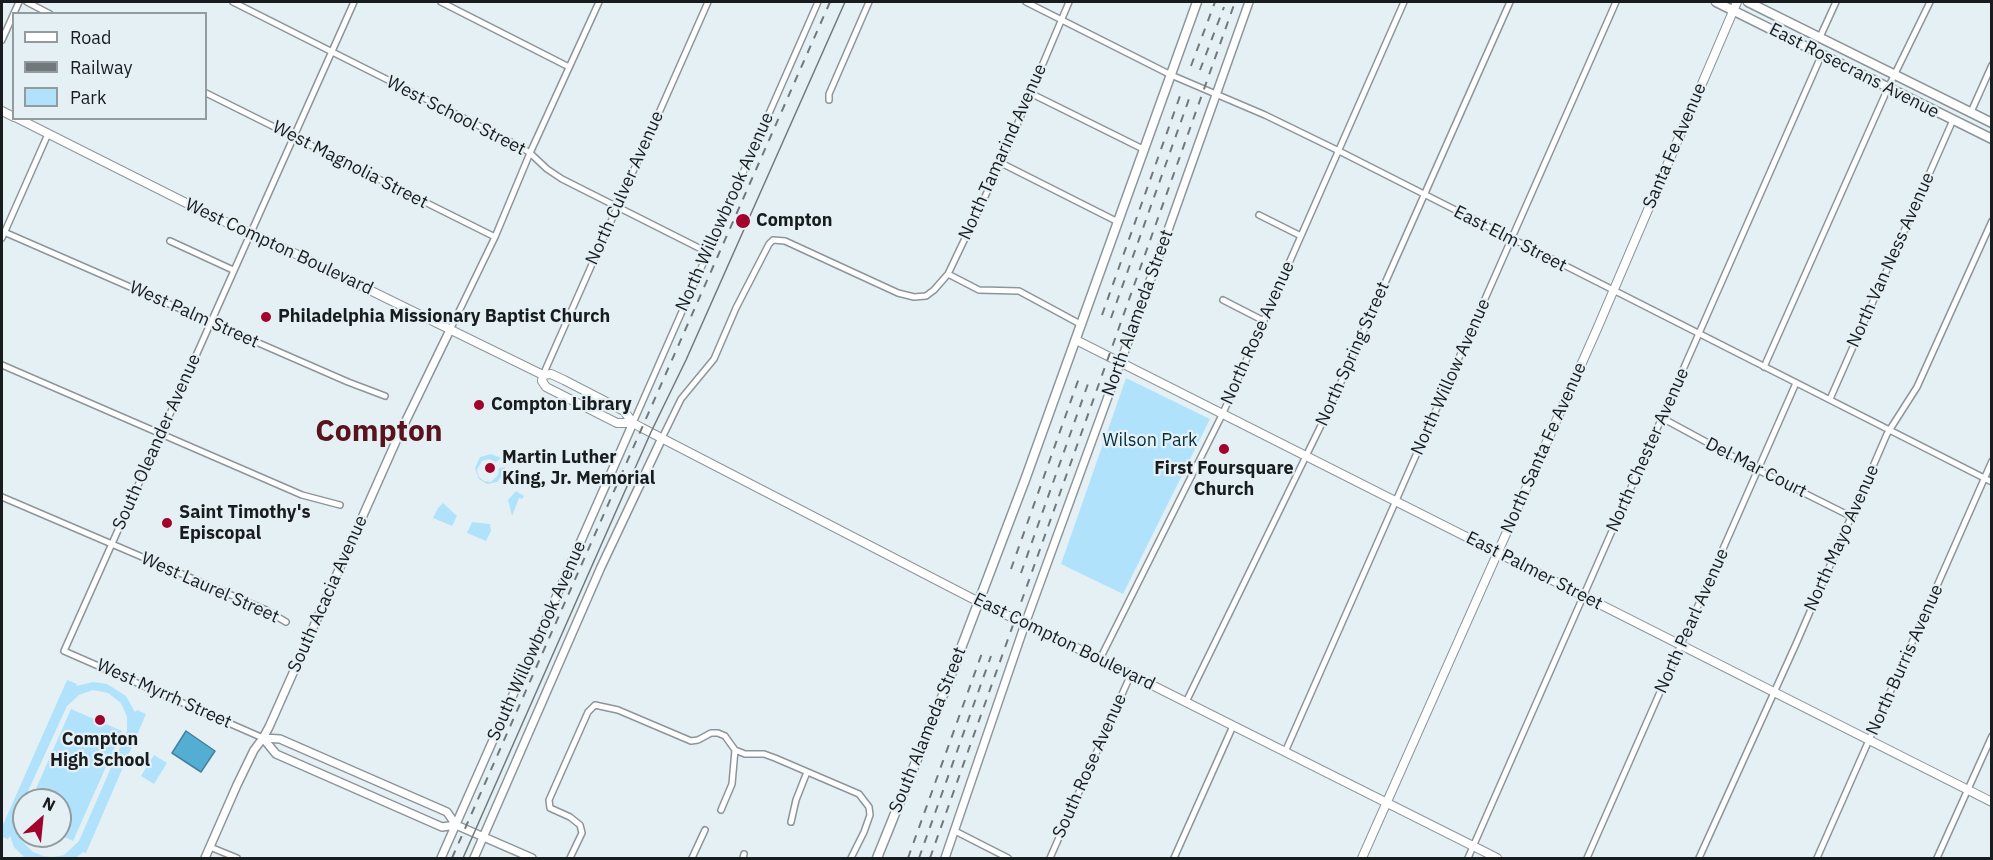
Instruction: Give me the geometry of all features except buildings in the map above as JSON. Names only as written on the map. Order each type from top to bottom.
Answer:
[{"type":"main road","points":[[980,602],[1197,2]]},
{"type":"main road","name":"East Rosecrans Avenue","points":[[1716,2],[1735,6],[1822,54],[1992,139]]},
{"type":"main road","name":"East Rosecrans Avenue","points":[[1748,2],[1992,123]]},
{"type":"main road","name":"Santa Fe Avenue","points":[[1613,290],[1735,6]]},
{"type":"main road","name":"West Compton Boulevard","points":[[19,120],[543,375],[551,374],[624,411],[633,423]]},
{"type":"main road","name":"North Santa Fe Avenue","points":[[1362,858],[1613,290]]},
{"type":"main road","name":"East Palmer Street","points":[[1076,340],[1992,802]]},
{"type":"main road","name":"West Compton Boulevard","points":[[543,375],[542,381],[546,387],[617,423],[633,423]]},
{"type":"main road","name":"East Compton Boulevard","points":[[633,423],[980,602],[1131,674],[1497,858]]},
{"type":"main road","name":"South Alameda Street","points":[[877,858],[980,602]]},
{"type":"street","points":[[27,2],[46,12]]},
{"type":"street","name":"West School Street","points":[[233,2],[530,153],[562,179],[707,252]]},
{"type":"street","name":"South Oleander Avenue","points":[[64,651],[354,2]]},
{"type":"street","points":[[441,2],[569,66]]},
{"type":"street","points":[[450,330],[495,237],[598,2]]},
{"type":"street","name":"North Culver Avenue","points":[[543,375],[708,2]]},
{"type":"street","name":"North Willowbrook Avenue","points":[[633,423],[818,2]]},
{"type":"street","points":[[829,100],[869,2]]},
{"type":"street","name":"East Elm Street","points":[[1026,2],[1171,75],[1266,115],[1339,151],[1992,482]]},
{"type":"street","name":"North Tamarind Avenue","points":[[662,438],[681,399],[714,359],[736,308],[773,240],[785,241],[898,293],[914,297],[926,296],[934,290],[948,274],[1000,163],[1069,2]]},
{"type":"street","name":"North Alameda Street","points":[[1025,624],[1249,2]]},
{"type":"street","name":"North Rose Avenue","points":[[1100,659],[1223,413],[1404,2]]},
{"type":"street","name":"North Spring Street","points":[[1186,702],[1329,409],[1510,2]]},
{"type":"street","name":"North Willow Avenue","points":[[1285,752],[1616,2]]},
{"type":"street","points":[[1820,37],[1836,2]]},
{"type":"street","points":[[1764,366],[1888,88],[1930,2]]},
{"type":"street","points":[[2,40],[12,18]]},
{"type":"street","name":"North Chester Avenue","points":[[1468,858],[1822,54]]},
{"type":"street","points":[[1971,112],[1992,65]]},
{"type":"street","points":[[1030,93],[1145,150]]},
{"type":"street","name":"West Magnolia Street","points":[[207,94],[495,237]]},
{"type":"street","name":"North Van Ness Avenue","points":[[1830,399],[1953,120]]},
{"type":"street","points":[[2,238],[48,134]]},
{"type":"street","points":[[1000,163],[1118,222]]},
{"type":"street","points":[[1259,215],[1301,236]]},
{"type":"street","points":[[2,218],[9,221]]},
{"type":"street","name":"North Mayo Avenue","points":[[1699,858],[1890,429],[1917,387],[1992,221]]},
{"type":"street","name":"West Palm Street","points":[[4,232],[358,387],[385,396]]},
{"type":"street","points":[[170,241],[233,270]]},
{"type":"street","points":[[948,274],[979,290],[1019,291],[1082,325]]},
{"type":"street","points":[[1223,300],[1264,321]]},
{"type":"street","name":"South Acacia Avenue","points":[[205,858],[249,761],[263,738],[397,440],[450,330]]},
{"type":"street","points":[[2,365],[302,495],[340,505]]},
{"type":"street","name":"North Pearl Avenue","points":[[1587,858],[1796,382]]},
{"type":"street","name":"Del Mar Court","points":[[1662,418],[1852,517]]},
{"type":"street","name":"South Willowbrook Avenue","points":[[441,858],[633,423]]},
{"type":"street","name":"South Willowbrook Avenue","points":[[474,858],[601,567],[662,438]]},
{"type":"street","name":"North Burris Avenue","points":[[1817,858],[1992,461]]},
{"type":"street","name":"West Laurel Street","points":[[2,497],[266,610],[286,622]]},
{"type":"street","points":[[945,858],[1025,624]]},
{"type":"street","name":"West Myrrh Street","points":[[64,651],[263,738],[280,739],[447,812],[456,825],[532,858]]},
{"type":"street","name":"South Rose Avenue","points":[[1050,858],[1131,674]]},
{"type":"street","points":[[570,858],[582,833],[580,825],[570,817],[550,808],[549,800],[588,712],[595,705],[618,711],[691,741],[718,732],[725,736],[735,750],[745,754],[764,754],[859,794],[869,807],[870,815],[851,858]]},
{"type":"street","points":[[1174,858],[1233,726]]},
{"type":"street","points":[[1937,858],[1992,736]]},
{"type":"street","name":"West Myrrh Street","points":[[263,738],[276,754],[442,827],[456,825]]},
{"type":"street","points":[[721,810],[732,784],[735,750]]},
{"type":"street","points":[[790,822],[807,772]]},
{"type":"street","points":[[692,858],[705,830]]},
{"type":"street","points":[[955,831],[1008,858]]},
{"type":"street","points":[[210,847],[237,858]]},
{"type":"green space","name":"Wilson Park","points":[[1126,378],[1210,419],[1123,594],[1061,564]]},
{"type":"green space","points":[[491,454],[501,458],[496,462],[489,459],[482,461],[477,470],[479,477],[491,482],[498,475],[499,468],[505,467],[505,472],[497,482],[487,484],[479,479],[475,468],[480,457]]},
{"type":"green space","points":[[516,491],[524,496],[522,499],[519,498],[512,516],[508,500]]},
{"type":"green space","points":[[443,503],[457,516],[452,526],[433,518]]},
{"type":"green space","points":[[472,522],[490,524],[491,531],[486,541],[467,533]]},
{"type":"green space","points":[[67,680],[77,684],[76,686],[93,682],[107,684],[126,696],[135,712],[137,710],[146,714],[86,853],[83,852],[76,858],[25,858],[15,848],[29,848],[43,856],[53,857],[64,855],[79,841],[127,731],[127,717],[121,703],[108,693],[93,690],[79,695],[67,706],[29,788],[19,788]]},
{"type":"green space","points":[[71,709],[122,731],[73,841],[72,788],[36,788]]},
{"type":"green space","points":[[154,755],[167,763],[154,784],[141,776]]},
{"type":"green space","points":[[12,804],[12,842],[10,836],[8,839],[2,837],[2,827]]},
{"type":"shaded area","points":[[186,731],[215,751],[201,772],[172,753]]},
{"type":"tram line","points":[[463,858],[651,432],[686,360],[845,2]]},
{"type":"railway","points":[[452,858],[830,2]]},
{"type":"railway","points":[[1191,66],[1215,2]]},
{"type":"railway","points":[[930,858],[1235,2]]},
{"type":"railway","points":[[1200,70],[1224,7]]},
{"type":"railway","points":[[1102,315],[1180,96]]},
{"type":"railway","points":[[1111,318],[1189,99]]},
{"type":"railway","points":[[1011,569],[1079,378]]},
{"type":"railway","points":[[1021,573],[1089,381]]},
{"type":"railway","points":[[908,858],[982,653]]},
{"type":"railway","points":[[919,858],[991,656]]},
{"type":"place","name":"Compton","points":[[743,221]]},
{"type":"place","name":"Philadelphia Missionary Baptist Church","points":[[266,317]]},
{"type":"place","name":"Compton Library","points":[[479,405]]},
{"type":"place","name":"First Foursquare Church","points":[[1224,449]]},
{"type":"place","name":"Martin Luther King, Jr. Memorial","points":[[490,468]]},
{"type":"place","name":"Saint Timothy's Episcopal","points":[[167,523]]},
{"type":"place","name":"Compton High School","points":[[100,720]]},
{"type":"district","name":"Compton","points":[[379,432]]}]
